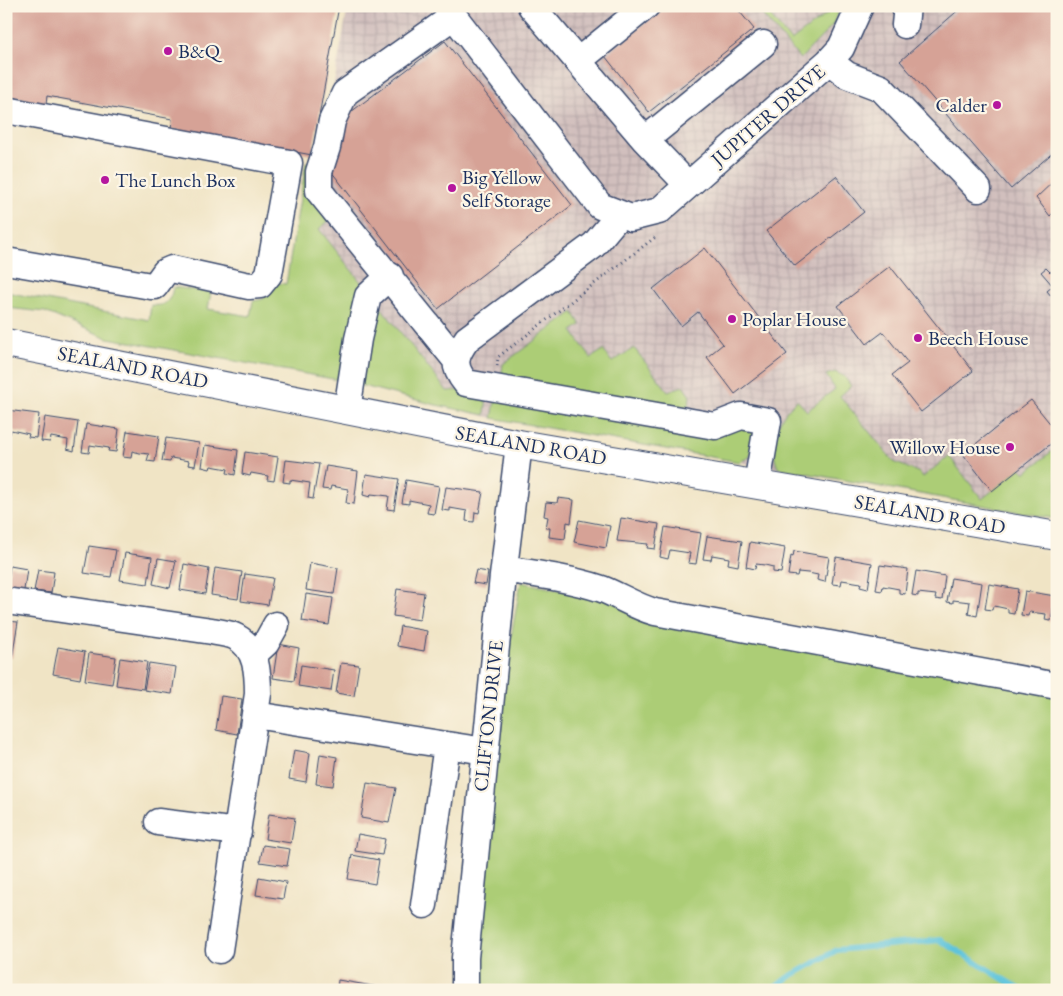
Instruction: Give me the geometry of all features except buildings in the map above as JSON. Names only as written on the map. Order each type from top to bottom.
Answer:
[{"type":"main road","name":"SEALAND ROAD","points":[[6,343],[519,444],[1057,536]]},
{"type":"street","points":[[531,6],[646,140],[688,185]]},
{"type":"street","points":[[578,61],[646,6]]},
{"type":"street","name":"JUPITER DRIVE","points":[[660,222],[688,185],[810,80],[829,61],[840,48],[860,6]]},
{"type":"street","points":[[456,360],[390,276],[319,191],[319,172],[327,148],[332,121],[345,94],[450,11],[600,206],[631,218],[660,222]]},
{"type":"street","points":[[646,140],[763,44]]},
{"type":"street","points":[[829,61],[847,75],[881,88],[978,189]]},
{"type":"street","points":[[6,110],[289,163],[269,274],[260,285],[249,286],[172,269],[165,272],[156,286],[151,286],[6,262]]},
{"type":"street","points":[[620,214],[594,245],[467,339],[460,349],[456,360],[456,372],[466,383],[715,426],[741,416],[768,420],[757,484]]},
{"type":"street","points":[[347,410],[358,339],[368,296],[390,276]]},
{"type":"street","name":"CLIFTON DRIVE","points":[[466,990],[465,958],[484,751],[519,444]]},
{"type":"street","points":[[504,569],[604,590],[640,608],[655,612],[1057,686]]},
{"type":"street","points":[[6,601],[212,631],[236,637],[251,650],[258,672],[258,694],[219,950]]},
{"type":"street","points":[[252,655],[266,643],[276,625]]},
{"type":"street","points":[[255,715],[484,751]]},
{"type":"street","points":[[424,905],[447,746]]},
{"type":"street","points":[[158,822],[238,832]]},
{"type":"path","points":[[493,388],[498,357],[660,222]]},
{"type":"shaded area","points":[[348,6],[1057,6],[1057,519],[492,418],[344,381],[283,370]]},
{"type":"green space","points":[[755,6],[762,6],[791,41],[828,13],[824,6],[842,6],[832,26],[800,59]]},
{"type":"green space","points":[[306,162],[318,164],[330,220],[319,229],[447,391],[462,390],[487,394],[485,415],[436,405],[344,381],[108,338],[45,312],[6,308],[6,292],[149,320],[151,305],[160,305],[167,302],[173,287],[211,292],[208,309],[250,316],[253,301],[263,299],[269,292],[271,282],[286,284]]},
{"type":"green space","points":[[573,312],[581,325],[572,331],[591,358],[603,350],[612,362],[634,348],[668,391],[683,386],[690,396],[689,406],[677,412],[501,379],[503,364]]},
{"type":"green space","points":[[835,372],[844,376],[851,386],[840,396],[894,462],[920,473],[923,477],[949,456],[982,499],[1020,468],[1025,473],[1057,447],[1057,519],[778,468],[775,458],[774,440],[779,423],[797,400],[807,411],[835,389],[826,375]]},
{"type":"green space","points":[[496,396],[735,424],[755,429],[750,457],[739,462],[492,418]]},
{"type":"green space","points":[[521,582],[1057,692],[1057,990],[475,990],[496,718]]},
{"type":"waterway","points":[[772,990],[787,978],[837,950],[940,940],[1021,990]]},
{"type":"place","name":"B&Q","points":[[168,51]]},
{"type":"place","name":"Calder","points":[[997,105]]},
{"type":"place","name":"The Lunch Box","points":[[105,180]]},
{"type":"place","name":"Big Yellow Self Storage","points":[[452,188]]},
{"type":"place","name":"Poplar House","points":[[732,319]]},
{"type":"place","name":"Beech House","points":[[918,338]]},
{"type":"place","name":"Willow House","points":[[1010,447]]}]
